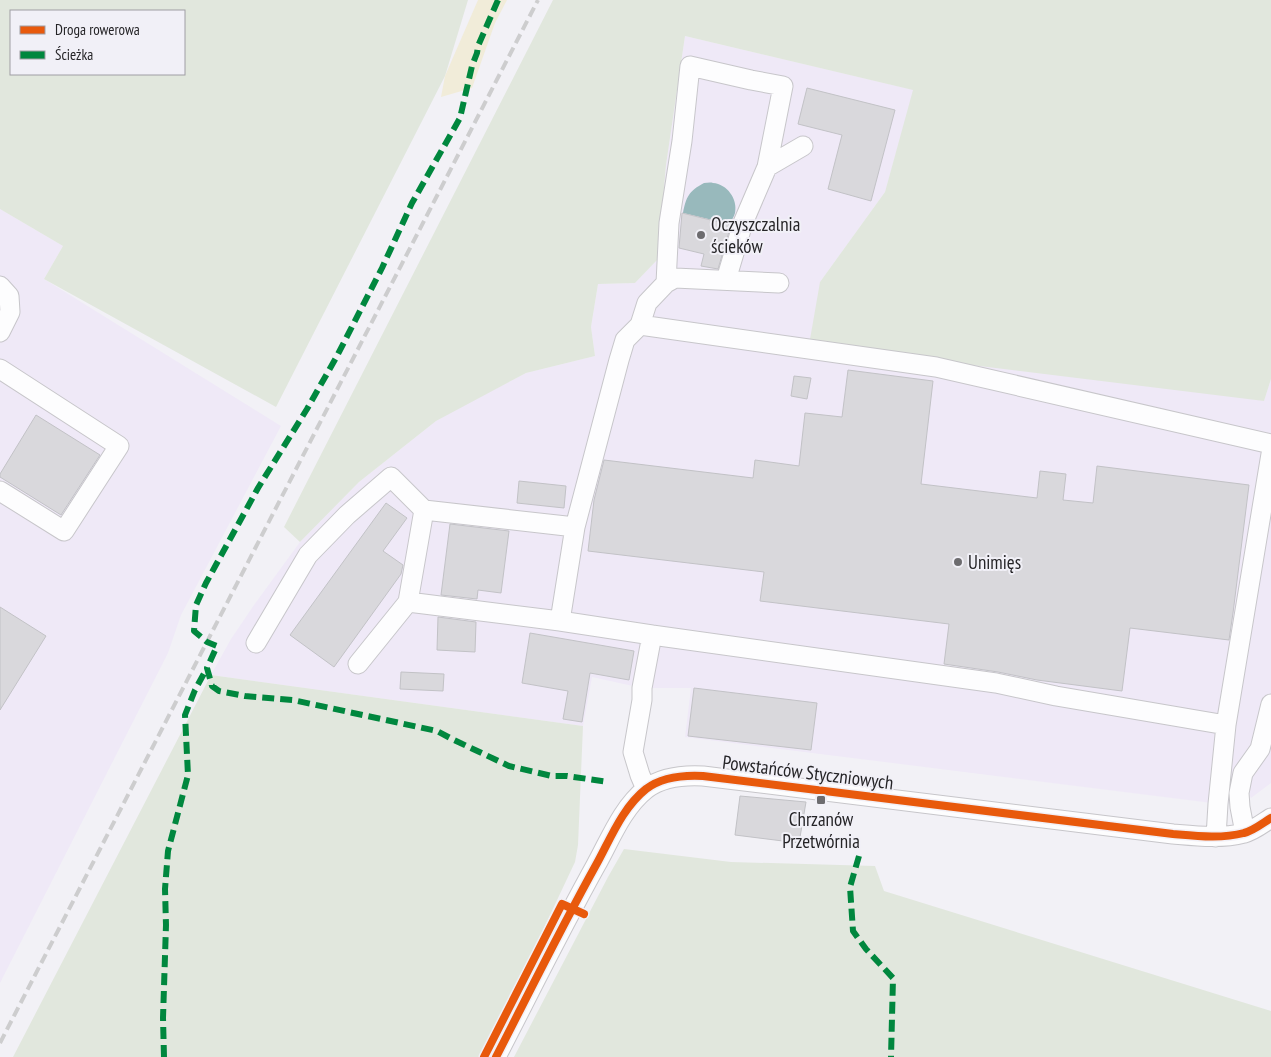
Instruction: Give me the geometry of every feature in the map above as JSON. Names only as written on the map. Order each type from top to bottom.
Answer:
[{"type":"street","points":[[666,283],[669,223],[682,141],[690,66],[783,86],[767,166],[743,223],[726,280]]},
{"type":"street","points":[[767,166],[803,146]]},
{"type":"street","points":[[560,621],[574,527],[625,340],[640,325],[647,303],[666,283],[675,278],[779,283]]},
{"type":"street","points":[[0,286],[9,296],[10,312],[0,332]]},
{"type":"street","points":[[640,325],[936,367],[1271,444]]},
{"type":"street","points":[[0,369],[119,446],[64,531],[0,490]]},
{"type":"street","points":[[1216,837],[1218,797],[1226,725],[1271,454]]},
{"type":"street","points":[[256,643],[308,555],[347,515],[390,477],[424,510],[574,527]]},
{"type":"street","points":[[358,664],[408,602],[424,510]]},
{"type":"street","points":[[408,602],[560,621],[996,683],[1056,696],[1226,725]]},
{"type":"street","points":[[646,789],[633,752],[652,635]]},
{"type":"street","points":[[1245,833],[1239,793],[1243,773],[1260,749],[1271,704]]},
{"type":"street","name":"Powstańców Styczniowych","points":[[496,1057],[567,919],[630,804],[646,789],[663,780],[686,775],[703,776],[1173,834],[1216,837],[1245,833],[1271,818]]},
{"type":"shaded area","points":[[0,0],[468,0],[445,76],[276,407],[44,279],[63,246],[0,209]]},
{"type":"shaded area","points":[[553,0],[1271,0],[1271,379],[1264,401],[809,345],[820,282],[885,192],[913,90],[685,36],[666,165],[658,259],[635,283],[598,284],[591,327],[595,356],[526,373],[436,421],[359,482],[300,542],[284,527]]},
{"type":"shaded area","points":[[685,36],[914,90],[885,192],[820,282],[1264,401],[1271,379],[1271,783],[1251,798],[1247,789],[1231,796],[1228,805],[685,737],[691,688],[642,688],[592,677],[583,726],[211,675],[231,639],[300,542],[359,482],[436,421],[455,410],[526,373],[595,356],[591,327],[598,284],[635,283],[658,259],[666,165]]},
{"type":"shaded area","points":[[0,209],[63,246],[44,279],[281,426],[181,615],[168,653],[0,983]]},
{"type":"shaded area","points":[[211,675],[583,726],[578,845],[575,862],[481,1057],[13,1057]]},
{"type":"shaded area","points":[[624,849],[731,862],[875,866],[884,891],[1271,1011],[1271,1057],[514,1057]]},
{"type":"sand","points":[[478,0],[507,0],[495,23],[472,88],[441,97],[445,76]]},
{"type":"water","points":[[704,183],[718,184],[730,193],[735,203],[735,214],[729,224],[683,213],[689,195]]},
{"type":"building","points":[[807,88],[895,110],[871,201],[828,189],[842,135],[798,124]]},
{"type":"building","name":"Oczyszczalnia ścieków","points":[[682,213],[731,225],[718,269],[701,266],[704,254],[679,248]]},
{"type":"building","name":"Unimięs","points":[[848,370],[933,381],[921,484],[1037,498],[1040,471],[1066,474],[1063,500],[1093,503],[1097,466],[1249,485],[1229,640],[1130,628],[1122,691],[1037,680],[944,664],[949,624],[760,601],[764,572],[588,551],[594,500],[604,460],[753,478],[755,460],[799,466],[805,413],[842,417]]},
{"type":"building","points":[[794,376],[811,378],[807,399],[791,396]]},
{"type":"building","points":[[36,415],[100,455],[61,515],[0,477],[0,474]]},
{"type":"building","points":[[519,481],[566,486],[564,508],[517,503]]},
{"type":"building","points":[[386,503],[407,518],[383,551],[403,565],[401,574],[334,667],[290,635]]},
{"type":"building","points":[[450,524],[509,531],[501,593],[478,590],[477,599],[441,595]]},
{"type":"building","points":[[0,607],[46,636],[0,710]]},
{"type":"building","points":[[438,617],[476,622],[475,652],[437,650]]},
{"type":"building","points":[[530,633],[634,651],[629,680],[590,673],[582,722],[563,719],[568,691],[522,683]]},
{"type":"building","points":[[401,672],[444,674],[443,691],[400,689]]},
{"type":"building","points":[[694,688],[817,703],[811,750],[688,736]]},
{"type":"building","points":[[740,796],[806,802],[799,843],[735,835]]},
{"type":"railway","points":[[0,1043],[538,0]]},
{"type":"marked path","points":[[498,0],[478,46],[460,118],[412,203],[382,268],[337,356],[258,488],[206,583],[196,605],[194,631],[207,642],[217,646],[207,668],[212,686],[219,691],[245,696],[293,700],[437,731],[509,766],[552,776],[567,776],[609,782]]},
{"type":"marked path","points":[[164,1057],[165,889],[168,851],[188,775],[185,715],[195,690],[207,668]]},
{"type":"marked path","points":[[859,856],[850,887],[853,931],[866,949],[893,978],[891,1057]]},
{"type":"cycle path","points":[[496,1057],[623,815],[646,789],[666,779],[703,776],[1200,836],[1226,836],[1244,833],[1271,818]]},
{"type":"cycle path","points":[[484,1057],[562,904],[584,914]]},
{"type":"place","name":"Oczyszczalnia ścieków","points":[[701,235]]},
{"type":"place","name":"Unimięs","points":[[958,562]]},
{"type":"place","name":"Chrzanów Przetwórnia","points":[[821,800]]}]
